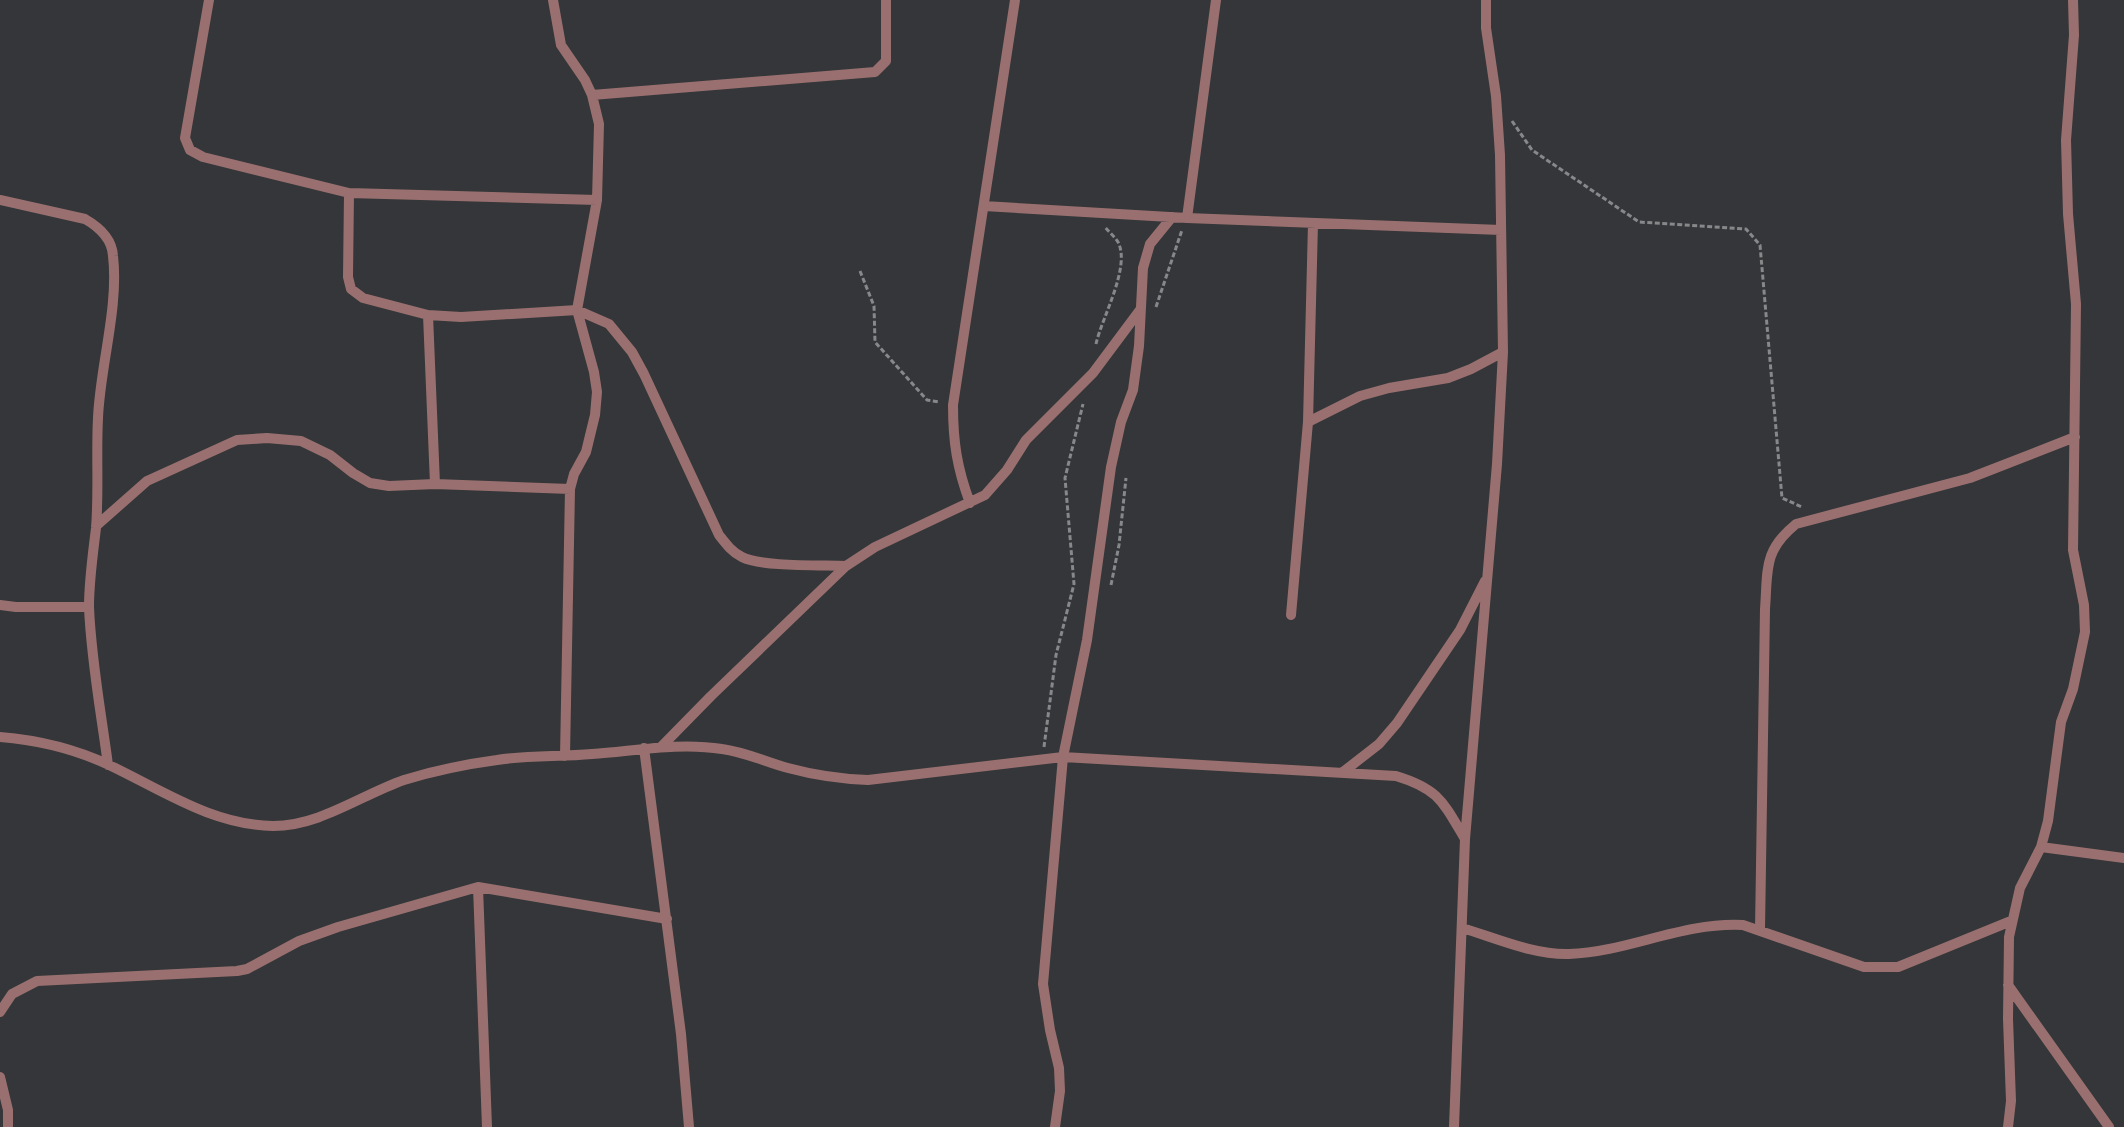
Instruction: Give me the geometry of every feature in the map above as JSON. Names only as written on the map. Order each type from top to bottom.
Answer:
[{"type":"street","points":[[209,0],[185,138],[190,150],[203,157],[349,193],[597,200]]},
{"type":"street","points":[[553,0],[561,45],[585,80],[592,94],[599,124],[597,200],[577,310],[589,348],[596,392],[595,415],[586,452],[574,474],[570,489],[565,756]]},
{"type":"street","points":[[592,94],[875,72],[886,61],[886,0]]},
{"type":"street","points":[[970,504],[958,473],[953,438],[953,405],[1015,0]]},
{"type":"street","points":[[1187,218],[1216,0]]},
{"type":"street","points":[[1454,1127],[1465,839],[1488,576],[1503,352],[1496,96],[1486,28],[1486,0]]},
{"type":"street","points":[[2008,1127],[2011,1101],[2008,985],[2011,921],[2020,888],[2041,847],[2052,800],[2061,722],[2075,679],[2085,632],[2084,605],[2073,550],[2076,304],[2068,214],[2066,140],[2074,35],[2073,0]]},
{"type":"street","points":[[349,193],[348,277],[351,288],[363,298],[428,315],[461,317],[577,310],[609,324],[632,352],[644,374],[719,535],[731,550],[743,558],[766,562],[846,566]]},
{"type":"street","points":[[0,200],[85,219],[97,226],[107,237],[114,254],[109,329],[98,416],[96,526],[91,566],[90,607],[94,666],[108,764]]},
{"type":"street","points":[[984,206],[1187,218],[1501,230]]},
{"type":"street","points":[[1055,1127],[1060,1091],[1059,1068],[1050,1030],[1043,984],[1063,757],[1087,640],[1110,467],[1121,422],[1132,390],[1139,346],[1143,268],[1150,244],[1172,217]]},
{"type":"street","points":[[1291,616],[1308,422],[1314,223]]},
{"type":"street","points":[[661,747],[718,689],[846,566],[875,547],[970,504],[985,495],[1007,470],[1026,440],[1093,373],[1140,309]]},
{"type":"street","points":[[428,315],[435,484]]},
{"type":"street","points":[[1308,422],[1360,396],[1389,388],[1448,378],[1471,369],[1503,352]]},
{"type":"street","points":[[1760,930],[1765,608],[1769,557],[1780,537],[1796,524],[1970,478],[2075,436]]},
{"type":"street","points":[[96,526],[147,481],[237,440],[266,438],[300,442],[330,455],[353,474],[370,483],[389,486],[435,484],[570,489]]},
{"type":"street","points":[[1343,772],[1379,744],[1397,722],[1460,630],[1488,576]]},
{"type":"street","points":[[0,605],[25,608],[90,607]]},
{"type":"street","points":[[0,737],[73,751],[108,764],[200,811],[231,820],[271,826],[291,825],[343,808],[404,780],[498,760],[661,747],[722,749],[830,777],[868,780],[1063,757],[1396,776],[1427,789],[1440,798],[1465,839]]},
{"type":"street","points":[[644,748],[681,1034],[689,1127]]},
{"type":"street","points":[[2041,847],[2124,858]]},
{"type":"street","points":[[0,1012],[12,994],[37,981],[248,969],[299,941],[338,927],[478,888],[667,919]]},
{"type":"street","points":[[478,888],[486,1127]]},
{"type":"street","points":[[1462,928],[1544,952],[1567,954],[1590,952],[1682,929],[1728,924],[1743,925],[1808,950],[1854,964],[1882,968],[1898,967],[2011,921]]},
{"type":"street","points":[[2008,985],[2109,1127]]},
{"type":"street","points":[[0,1077],[8,1110],[8,1127]]},
{"type":"path","points":[[1510,118],[1532,150],[1639,222],[1746,229],[1760,246],[1782,498],[1807,510]]},
{"type":"path","points":[[860,271],[874,306],[875,342],[927,400],[953,405]]}]
